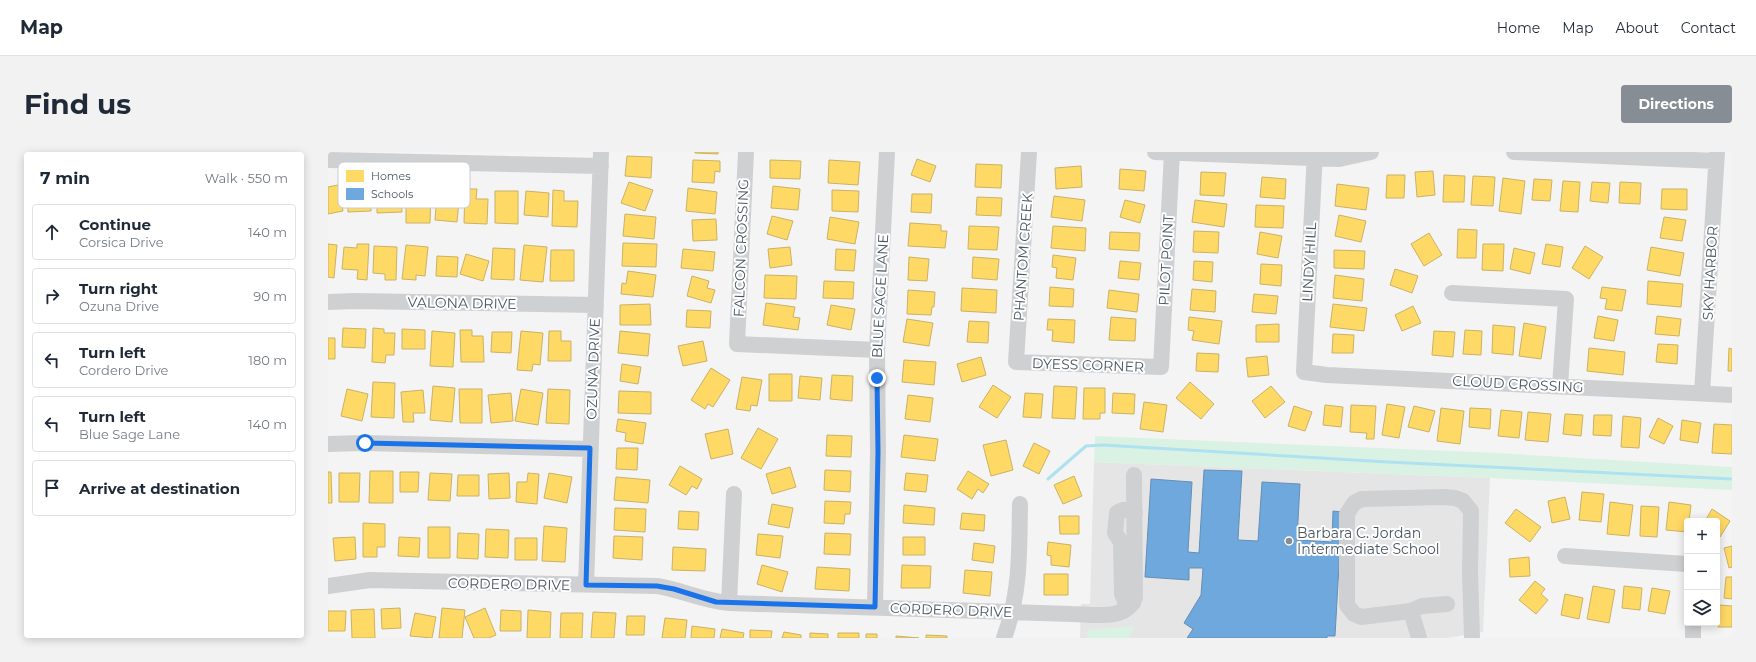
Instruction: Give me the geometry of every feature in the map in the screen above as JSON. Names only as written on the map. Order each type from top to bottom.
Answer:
[{"type":"street","name":"FALCON CROSSING","points":[[746,152],[737,344],[877,350]]},
{"type":"street","name":"BLUE SAGE LANE","points":[[875,607],[878,452],[877,350],[887,152]]},
{"type":"street","name":"PHANTOM CREEK","points":[[1016,362],[1030,152]]},
{"type":"street","points":[[1155,152],[1315,155],[1339,159],[1371,152]]},
{"type":"street","name":"PILOT POINT","points":[[1161,367],[1172,152]]},
{"type":"street","points":[[1514,152],[1717,156]]},
{"type":"street","name":"LINDY HILL","points":[[1304,372],[1315,155]]},
{"type":"street","name":"SKY HARBOR","points":[[1702,394],[1717,156]]},
{"type":"street","points":[[328,160],[601,159]]},
{"type":"street","name":"OZUNA DRIVE","points":[[586,585],[601,159]]},
{"type":"street","points":[[1452,293],[1566,299],[1560,386]]},
{"type":"street","name":"VALONA DRIVE","points":[[328,302],[355,301],[596,305]]},
{"type":"street","name":"DYESS CORNER","points":[[1016,362],[1161,367]]},
{"type":"street","name":"CLOUD CROSSING","points":[[1304,372],[1327,375],[1732,395]]},
{"type":"street","points":[[328,444],[365,443],[590,448]]},
{"type":"street","name":"CORDERO DRIVE","points":[[328,586],[370,580],[657,586],[674,589],[716,602],[729,603],[1072,614],[1118,614],[1125,611],[1133,603],[1136,586],[1134,475]]},
{"type":"street","points":[[729,603],[734,494]]},
{"type":"street","points":[[1447,604],[1422,606],[1411,611],[1383,615],[1361,617],[1354,614],[1347,604],[1347,514],[1354,503],[1362,499],[1455,498],[1463,501],[1471,511],[1470,573],[1472,638]]},
{"type":"street","points":[[1004,638],[1017,593],[1019,577],[1020,504]]},
{"type":"street","points":[[1565,556],[1684,564]]},
{"type":"street","points":[[1411,611],[1419,638]]},
{"type":"street","points":[[1693,626],[1693,638]]},
{"type":"shaded area","name":"Barbara C. Jordan Intermediate School","points":[[1094,462],[1490,478],[1483,632],[1447,638],[1080,638],[1081,604],[1090,604]]},
{"type":"green space","points":[[1095,436],[1496,453],[1732,467],[1732,490],[1490,478],[1094,462]]},
{"type":"green space","points":[[1135,626],[1129,638],[1087,638],[1088,630]]},
{"type":"building: Homes","points":[[718,152],[718,154],[695,153]]},
{"type":"building: Homes","points":[[627,156],[652,157],[651,178],[625,176]]},
{"type":"building: Homes","points":[[917,159],[936,166],[930,182],[911,175]]},
{"type":"building: Homes","points":[[693,160],[720,161],[720,172],[715,171],[714,183],[692,182]]},
{"type":"building: Homes","points":[[770,160],[801,161],[800,179],[770,178]]},
{"type":"building: Homes","points":[[829,160],[860,162],[858,185],[828,183]]},
{"type":"building: Homes","points":[[976,164],[1002,165],[1001,188],[975,187]]},
{"type":"building: Homes","points":[[1081,166],[1082,187],[1056,189],[1055,168]]},
{"type":"building: Homes","points":[[1120,169],[1146,171],[1144,191],[1119,189]]},
{"type":"building: Homes","points":[[1433,171],[1435,195],[1417,197],[1415,172]]},
{"type":"building: Homes","points":[[1201,172],[1226,173],[1224,196],[1200,195]]},
{"type":"building: Homes","points":[[1387,175],[1405,175],[1404,198],[1386,198]]},
{"type":"building: Homes","points":[[1444,175],[1465,176],[1464,202],[1443,202]]},
{"type":"building: Homes","points":[[1473,176],[1495,177],[1493,206],[1471,205]]},
{"type":"building: Homes","points":[[1262,177],[1286,179],[1285,199],[1260,197]]},
{"type":"building: Homes","points":[[1503,178],[1525,181],[1521,214],[1499,211]]},
{"type":"building: Homes","points":[[1534,179],[1552,180],[1550,201],[1532,200]]},
{"type":"building: Homes","points":[[1563,181],[1580,182],[1578,212],[1560,211]]},
{"type":"building: Homes","points":[[629,182],[653,190],[645,211],[621,203]]},
{"type":"building: Homes","points":[[1592,182],[1610,183],[1608,203],[1590,201]]},
{"type":"building: Homes","points":[[1620,182],[1641,183],[1640,204],[1619,203]]},
{"type":"building: Homes","points":[[1337,184],[1369,188],[1366,210],[1335,206]]},
{"type":"building: Homes","points":[[338,185],[338,208],[342,208],[343,211],[328,214],[328,187]]},
{"type":"building: Homes","points":[[773,186],[800,189],[798,210],[771,208]]},
{"type":"building: Homes","points":[[688,188],[717,192],[715,214],[686,211]]},
{"type":"building: Homes","points":[[470,189],[477,189],[476,199],[488,199],[487,224],[464,223],[464,208],[470,208]]},
{"type":"building: Homes","points":[[1662,189],[1687,189],[1687,210],[1661,209]]},
{"type":"building: Homes","points":[[553,190],[564,191],[564,201],[578,201],[577,227],[552,226]]},
{"type":"building: Homes","points":[[832,190],[859,191],[858,212],[832,211]]},
{"type":"building: Homes","points":[[495,191],[518,191],[518,224],[495,223]]},
{"type":"building: Homes","points":[[526,191],[549,193],[548,217],[524,215]]},
{"type":"building: Homes","points":[[912,194],[932,194],[931,213],[911,212]]},
{"type":"building: Homes","points":[[1054,196],[1085,200],[1082,221],[1051,217]]},
{"type":"building: Homes","points":[[977,197],[1002,198],[1001,216],[976,215]]},
{"type":"building: Homes","points":[[1125,200],[1145,205],[1140,223],[1120,217]]},
{"type":"building: Homes","points":[[1195,200],[1227,204],[1224,227],[1192,222]]},
{"type":"building: Homes","points":[[1256,205],[1284,206],[1283,228],[1255,227]]},
{"type":"building: Homes","points":[[348,208],[371,208],[371,211],[348,212]]},
{"type":"building: Homes","points":[[377,208],[402,208],[402,212],[377,213]]},
{"type":"building: Homes","points":[[406,208],[430,208],[430,223],[406,223]]},
{"type":"building: Homes","points":[[436,208],[458,208],[457,222],[435,220]]},
{"type":"building: Homes","points":[[625,214],[656,217],[654,239],[623,236]]},
{"type":"building: Homes","points":[[1339,215],[1366,221],[1361,242],[1335,236]]},
{"type":"building: Homes","points":[[772,216],[793,221],[787,240],[767,234]]},
{"type":"building: Homes","points":[[830,217],[859,222],[855,244],[827,239]]},
{"type":"building: Homes","points":[[1664,217],[1686,220],[1682,241],[1660,238]]},
{"type":"building: Homes","points":[[716,219],[717,240],[693,241],[692,220]]},
{"type":"building: Homes","points":[[910,223],[941,225],[941,231],[947,231],[945,248],[908,246]]},
{"type":"building: Homes","points":[[969,226],[999,227],[997,250],[968,249]]},
{"type":"building: Homes","points":[[1053,226],[1086,228],[1085,251],[1051,248]]},
{"type":"building: Homes","points":[[1458,229],[1477,230],[1476,258],[1457,258]]},
{"type":"building: Homes","points":[[1194,231],[1219,232],[1218,253],[1193,252]]},
{"type":"building: Homes","points":[[1110,232],[1140,233],[1139,251],[1109,249]]},
{"type":"building: Homes","points":[[1260,232],[1282,236],[1278,258],[1257,254]]},
{"type":"building: Homes","points":[[1429,233],[1442,255],[1424,266],[1411,244]]},
{"type":"building: Homes","points":[[623,243],[657,244],[656,267],[622,266]]},
{"type":"building: Homes","points":[[328,244],[337,245],[334,278],[328,277]]},
{"type":"building: Homes","points":[[357,244],[369,244],[367,280],[357,279],[358,270],[342,269],[344,247],[357,248]]},
{"type":"building: Homes","points":[[1483,244],[1504,244],[1503,271],[1482,270]]},
{"type":"building: Homes","points":[[1546,244],[1563,247],[1560,267],[1542,264]]},
{"type":"building: Homes","points":[[406,245],[428,247],[425,276],[416,275],[416,280],[402,279]]},
{"type":"building: Homes","points":[[524,245],[547,247],[543,282],[520,280]]},
{"type":"building: Homes","points":[[374,246],[397,247],[396,280],[385,280],[385,274],[373,273]]},
{"type":"building: Homes","points":[[1585,246],[1603,257],[1589,279],[1572,268]]},
{"type":"building: Homes","points":[[790,247],[792,265],[770,268],[768,249]]},
{"type":"building: Homes","points":[[1651,247],[1684,253],[1680,276],[1647,270]]},
{"type":"building: Homes","points":[[493,248],[515,249],[514,280],[491,279]]},
{"type":"building: Homes","points":[[1514,248],[1535,253],[1530,274],[1510,269]]},
{"type":"building: Homes","points":[[683,249],[715,252],[713,271],[681,268]]},
{"type":"building: Homes","points":[[836,249],[856,250],[854,271],[835,270]]},
{"type":"building: Homes","points":[[551,250],[574,250],[574,281],[550,281]]},
{"type":"building: Homes","points":[[1334,250],[1365,251],[1364,269],[1334,268]]},
{"type":"building: Homes","points":[[466,254],[489,261],[483,281],[460,274]]},
{"type":"building: Homes","points":[[1053,255],[1076,258],[1073,280],[1056,278],[1057,268],[1052,267]]},
{"type":"building: Homes","points":[[437,256],[458,257],[457,277],[436,276]]},
{"type":"building: Homes","points":[[909,257],[929,259],[927,281],[908,280]]},
{"type":"building: Homes","points":[[973,257],[999,259],[997,280],[972,278]]},
{"type":"building: Homes","points":[[1120,261],[1141,263],[1139,280],[1118,278]]},
{"type":"building: Homes","points":[[1194,261],[1213,262],[1212,282],[1193,280]]},
{"type":"building: Homes","points":[[1261,264],[1282,265],[1281,286],[1260,284]]},
{"type":"building: Homes","points":[[1395,269],[1418,276],[1412,293],[1390,285]]},
{"type":"building: Homes","points":[[628,271],[656,275],[653,297],[621,294],[622,283],[626,284]]},
{"type":"building: Homes","points":[[765,275],[797,276],[796,299],[764,298]]},
{"type":"building: Homes","points":[[1335,275],[1364,279],[1362,301],[1333,298]]},
{"type":"building: Homes","points":[[692,276],[709,281],[707,288],[715,290],[711,303],[687,296]]},
{"type":"building: Homes","points":[[824,281],[854,282],[853,299],[823,298]]},
{"type":"building: Homes","points":[[1648,281],[1683,284],[1681,307],[1647,304]]},
{"type":"building: Homes","points":[[1050,287],[1074,289],[1073,307],[1049,306]]},
{"type":"building: Homes","points":[[1602,287],[1626,290],[1622,311],[1605,309],[1607,299],[1600,298]]},
{"type":"building: Homes","points":[[962,288],[997,290],[996,313],[961,311]]},
{"type":"building: Homes","points":[[1192,289],[1216,291],[1215,312],[1190,310]]},
{"type":"building: Homes","points":[[908,290],[935,292],[934,307],[932,307],[931,315],[907,314]]},
{"type":"building: Homes","points":[[1109,290],[1139,294],[1137,312],[1107,308]]},
{"type":"building: Homes","points":[[1254,294],[1278,296],[1276,314],[1252,312]]},
{"type":"building: Homes","points":[[766,303],[795,307],[793,317],[800,318],[798,330],[763,325]]},
{"type":"building: Homes","points":[[650,304],[651,325],[620,325],[620,305]]},
{"type":"building: Homes","points":[[1333,304],[1367,308],[1364,331],[1330,327]]},
{"type":"building: Homes","points":[[831,305],[855,309],[851,330],[827,325]]},
{"type":"building: Homes","points":[[1413,306],[1421,323],[1402,331],[1395,315]]},
{"type":"building: Homes","points":[[687,310],[711,311],[710,328],[686,327]]},
{"type":"building: Homes","points":[[1598,316],[1618,320],[1614,341],[1594,338]]},
{"type":"building: Homes","points":[[1657,316],[1681,319],[1679,336],[1655,334]]},
{"type":"building: Homes","points":[[1111,317],[1136,319],[1135,341],[1109,340]]},
{"type":"building: Homes","points":[[1189,317],[1222,321],[1219,344],[1192,340],[1194,331],[1188,330]]},
{"type":"building: Homes","points":[[907,319],[933,323],[929,346],[903,342]]},
{"type":"building: Homes","points":[[1048,319],[1075,320],[1074,343],[1052,341],[1053,330],[1047,330]]},
{"type":"building: Homes","points":[[969,321],[989,322],[988,343],[967,342]]},
{"type":"building: Homes","points":[[1524,323],[1546,327],[1541,359],[1519,356]]},
{"type":"building: Homes","points":[[1279,324],[1279,342],[1256,342],[1256,325]]},
{"type":"building: Homes","points":[[1493,325],[1515,327],[1513,355],[1492,353]]},
{"type":"building: Homes","points":[[343,328],[366,329],[365,348],[342,347]]},
{"type":"building: Homes","points":[[373,328],[384,329],[384,333],[395,333],[394,355],[386,355],[385,363],[372,362]]},
{"type":"building: Homes","points":[[402,329],[425,330],[425,349],[402,349]]},
{"type":"building: Homes","points":[[460,330],[472,330],[472,336],[483,336],[484,362],[461,362]]},
{"type":"building: Homes","points":[[1465,330],[1482,331],[1481,355],[1463,354]]},
{"type":"building: Homes","points":[[432,331],[455,333],[453,367],[430,366]]},
{"type":"building: Homes","points":[[521,331],[543,333],[540,365],[533,364],[532,371],[517,370]]},
{"type":"building: Homes","points":[[549,331],[561,331],[561,341],[571,341],[571,361],[548,361]]},
{"type":"building: Homes","points":[[620,331],[650,334],[648,356],[618,353]]},
{"type":"building: Homes","points":[[1434,331],[1455,332],[1453,357],[1432,355]]},
{"type":"building: Homes","points":[[492,332],[512,332],[511,353],[491,352]]},
{"type":"building: Homes","points":[[1333,334],[1354,335],[1353,353],[1332,353]]},
{"type":"building: Homes","points":[[328,338],[335,338],[335,359],[328,359]]},
{"type":"building: Homes","points":[[703,341],[707,361],[683,366],[678,346]]},
{"type":"building: Homes","points":[[1658,344],[1678,345],[1677,364],[1656,362]]},
{"type":"building: Homes","points":[[1589,348],[1625,352],[1623,375],[1587,371]]},
{"type":"building: Homes","points":[[1729,348],[1732,349],[1732,371],[1728,371]]},
{"type":"building: Homes","points":[[1197,353],[1219,354],[1218,372],[1196,371]]},
{"type":"building: Homes","points":[[1267,356],[1269,375],[1248,377],[1246,358]]},
{"type":"building: Homes","points":[[981,357],[986,375],[962,382],[957,364]]},
{"type":"building: Homes","points":[[904,360],[936,362],[934,385],[902,382]]},
{"type":"building: Homes","points":[[622,364],[641,367],[638,384],[620,381]]},
{"type":"building: Homes","points":[[711,368],[730,380],[713,407],[708,404],[705,409],[691,400]]},
{"type":"building: Homes","points":[[769,374],[792,374],[792,401],[769,401]]},
{"type":"building: Homes","points":[[832,375],[853,376],[852,401],[830,399]]},
{"type":"building: Homes","points":[[800,376],[822,378],[820,400],[798,398]]},
{"type":"building: Homes","points":[[742,377],[762,380],[757,406],[751,405],[750,411],[736,409]]},
{"type":"building: Homes","points":[[373,382],[395,383],[394,418],[371,417]]},
{"type":"building: Homes","points":[[1190,382],[1214,404],[1201,419],[1176,398]]},
{"type":"building: Homes","points":[[993,385],[1011,397],[997,418],[979,407]]},
{"type":"building: Homes","points":[[433,386],[455,388],[452,422],[430,420]]},
{"type":"building: Homes","points":[[1054,386],[1077,387],[1075,419],[1052,418]]},
{"type":"building: Homes","points":[[1271,386],[1285,402],[1265,418],[1252,401]]},
{"type":"building: Homes","points":[[1084,388],[1105,388],[1105,413],[1100,413],[1100,419],[1083,419]]},
{"type":"building: Homes","points":[[347,389],[368,394],[362,421],[341,416]]},
{"type":"building: Homes","points":[[459,389],[482,389],[482,423],[460,423]]},
{"type":"building: Homes","points":[[521,389],[543,393],[538,425],[515,421]]},
{"type":"building: Homes","points":[[548,389],[570,390],[569,424],[546,423]]},
{"type":"building: Homes","points":[[423,390],[425,413],[413,413],[414,422],[403,422],[401,392]]},
{"type":"building: Homes","points":[[619,391],[651,392],[651,414],[618,413]]},
{"type":"building: Homes","points":[[511,393],[513,421],[491,423],[488,395]]},
{"type":"building: Homes","points":[[1025,393],[1043,394],[1041,418],[1023,417]]},
{"type":"building: Homes","points":[[1113,393],[1135,394],[1134,414],[1112,413]]},
{"type":"building: Homes","points":[[908,395],[933,398],[930,422],[905,419]]},
{"type":"building: Homes","points":[[1144,402],[1167,405],[1163,432],[1140,429]]},
{"type":"building: Homes","points":[[1387,404],[1405,407],[1399,438],[1382,435]]},
{"type":"building: Homes","points":[[1325,405],[1343,407],[1341,427],[1323,425]]},
{"type":"building: Homes","points":[[1351,405],[1376,406],[1374,439],[1366,439],[1367,433],[1350,432]]},
{"type":"building: Homes","points":[[1294,406],[1312,412],[1305,431],[1288,426]]},
{"type":"building: Homes","points":[[1414,406],[1435,411],[1429,432],[1408,427]]},
{"type":"building: Homes","points":[[1441,408],[1464,411],[1460,444],[1437,441]]},
{"type":"building: Homes","points":[[1470,408],[1491,409],[1490,429],[1469,427]]},
{"type":"building: Homes","points":[[1501,410],[1522,412],[1519,438],[1498,436]]},
{"type":"building: Homes","points":[[1528,412],[1551,414],[1548,442],[1525,440]]},
{"type":"building: Homes","points":[[1565,414],[1583,415],[1581,436],[1563,434]]},
{"type":"building: Homes","points":[[1594,415],[1612,415],[1611,436],[1593,435]]},
{"type":"building: Homes","points":[[1623,416],[1641,418],[1639,448],[1621,447]]},
{"type":"building: Homes","points":[[1658,418],[1673,426],[1664,444],[1649,437]]},
{"type":"building: Homes","points":[[618,419],[646,423],[643,444],[625,441],[626,433],[616,431]]},
{"type":"building: Homes","points":[[1682,420],[1701,423],[1698,443],[1680,440]]},
{"type":"building: Homes","points":[[1714,424],[1732,425],[1732,454],[1712,453]]},
{"type":"building: Homes","points":[[758,428],[778,439],[761,469],[741,458]]},
{"type":"building: Homes","points":[[728,429],[733,454],[711,459],[705,434]]},
{"type":"building: Homes","points":[[827,435],[852,436],[851,457],[826,456]]},
{"type":"building: Homes","points":[[904,435],[938,439],[935,461],[901,457]]},
{"type":"building: Homes","points":[[1006,440],[1013,470],[991,476],[983,445]]},
{"type":"building: Homes","points":[[1034,443],[1050,451],[1039,474],[1023,466]]},
{"type":"building: Homes","points":[[617,448],[638,448],[637,470],[616,469]]},
{"type":"building: Homes","points":[[680,466],[702,479],[697,489],[692,486],[686,495],[669,485]]},
{"type":"building: Homes","points":[[790,467],[796,487],[772,494],[766,474]]},
{"type":"building: Homes","points":[[825,470],[851,471],[850,492],[824,490]]},
{"type":"building: Homes","points":[[370,471],[393,471],[393,503],[369,503]]},
{"type":"building: Homes","points":[[968,471],[989,484],[983,493],[978,489],[972,499],[957,489]]},
{"type":"building: Homes","points":[[328,472],[331,472],[332,503],[328,503]]},
{"type":"building: Homes","points":[[400,472],[419,472],[418,492],[400,492]]},
{"type":"building: Homes","points":[[339,473],[360,473],[359,502],[339,502]]},
{"type":"building: Homes","points":[[430,473],[452,474],[450,501],[428,500]]},
{"type":"building: Homes","points":[[509,473],[510,498],[489,499],[488,474]]},
{"type":"building: Homes","points":[[528,473],[539,474],[537,504],[516,502],[517,482],[527,482]]},
{"type":"building: Homes","points":[[549,473],[572,477],[567,503],[544,498]]},
{"type":"building: Homes","points":[[906,473],[928,475],[926,492],[904,490]]},
{"type":"building: Homes","points":[[458,475],[479,475],[479,496],[457,496]]},
{"type":"building: Homes","points":[[1074,476],[1082,496],[1063,504],[1054,485]]},
{"type":"building: Homes","points":[[616,477],[650,480],[648,503],[614,500]]},
{"type":"building: Homes","points":[[1582,492],[1604,494],[1601,522],[1579,520]]},
{"type":"building: Homes","points":[[1565,497],[1570,519],[1552,523],[1548,501]]},
{"type":"building: Homes","points":[[825,501],[851,502],[850,514],[845,514],[844,524],[824,523]]},
{"type":"building: Homes","points":[[1610,502],[1633,505],[1629,536],[1607,534]]},
{"type":"building: Homes","points":[[1669,502],[1691,505],[1689,518],[1684,518],[1684,532],[1666,530]]},
{"type":"building: Homes","points":[[772,504],[793,508],[789,528],[768,524]]},
{"type":"building: Homes","points":[[904,505],[935,508],[934,525],[903,523]]},
{"type":"building: Homes","points":[[1641,506],[1659,507],[1657,537],[1640,536]]},
{"type":"building: Homes","points":[[615,508],[646,509],[645,532],[614,530]]},
{"type":"building: Homes","points":[[1516,509],[1541,527],[1530,542],[1505,523]]},
{"type":"building: Homes","points":[[1712,509],[1730,521],[1720,537],[1720,518],[1707,518]]},
{"type":"building: Homes","points":[[679,511],[699,512],[698,530],[678,529]]},
{"type":"building: Homes","points":[[962,513],[985,515],[984,531],[960,529]]},
{"type":"building: Homes","points":[[1059,516],[1079,516],[1079,534],[1060,534]]},
{"type":"building: Homes","points":[[363,523],[385,524],[385,547],[377,547],[377,557],[363,557]]},
{"type":"building: Homes","points":[[544,526],[567,528],[565,562],[542,561]]},
{"type":"building: Homes","points":[[428,527],[450,527],[450,558],[428,558]]},
{"type":"building: Homes","points":[[486,529],[509,530],[508,558],[485,557]]},
{"type":"building: Homes","points":[[458,533],[479,534],[478,559],[457,558]]},
{"type":"building: Homes","points":[[825,533],[851,534],[850,555],[824,554]]},
{"type":"building: Homes","points":[[758,534],[783,536],[780,558],[756,555]]},
{"type":"building: Homes","points":[[614,536],[643,537],[642,560],[613,558]]},
{"type":"building: Homes","points":[[355,537],[356,559],[335,561],[333,538]]},
{"type":"building: Homes","points":[[399,537],[420,538],[419,557],[398,556]]},
{"type":"building: Homes","points":[[903,537],[925,537],[925,555],[903,555]]},
{"type":"building: Homes","points":[[515,538],[537,538],[537,560],[515,560]]},
{"type":"building: Homes","points":[[1048,542],[1071,545],[1069,567],[1051,565],[1051,556],[1047,555]]},
{"type":"building: Homes","points":[[974,543],[995,546],[993,563],[972,560]]},
{"type":"building: Homes","points":[[1732,546],[1732,567],[1729,568],[1724,548]]},
{"type":"building: Homes","points":[[673,547],[706,549],[705,571],[672,570]]},
{"type":"building: Homes","points":[[1529,557],[1530,576],[1510,577],[1509,559]]},
{"type":"building: Homes","points":[[762,565],[788,572],[782,592],[757,584]]},
{"type":"building: Homes","points":[[902,565],[931,566],[930,588],[901,588]]},
{"type":"building: Homes","points":[[817,567],[850,569],[849,591],[815,589]]},
{"type":"building: Homes","points":[[965,570],[992,572],[990,596],[963,593]]},
{"type":"building: Homes","points":[[1044,574],[1068,574],[1068,595],[1044,595]]},
{"type":"building: Homes","points":[[1726,577],[1732,577],[1732,599],[1724,598]]},
{"type":"building: Homes","points":[[1535,581],[1545,589],[1541,594],[1548,600],[1536,614],[1519,600]]},
{"type":"building: Homes","points":[[1593,586],[1615,590],[1609,623],[1587,619]]},
{"type":"building: Homes","points":[[1624,586],[1642,588],[1640,610],[1622,608]]},
{"type":"building: Homes","points":[[1652,588],[1670,591],[1665,614],[1648,611]]},
{"type":"building: Homes","points":[[1565,594],[1583,598],[1579,619],[1561,615]]},
{"type":"building: Homes","points":[[1720,605],[1732,606],[1732,627],[1718,627],[1720,626]]},
{"type":"building: Homes","points":[[400,608],[401,628],[382,629],[381,609]]},
{"type":"building: Homes","points":[[442,608],[465,610],[462,638],[439,638]]},
{"type":"building: Homes","points":[[485,608],[496,635],[489,638],[474,638],[465,617]]},
{"type":"building: Homes","points":[[374,609],[375,638],[352,638],[351,610]]},
{"type":"building: Homes","points":[[501,610],[521,611],[521,631],[500,631]]},
{"type":"building: Homes","points":[[528,610],[551,612],[550,638],[527,638]]},
{"type":"building: Homes","points":[[328,611],[346,611],[345,631],[328,631]]},
{"type":"building: Homes","points":[[593,612],[616,613],[614,638],[591,638]]},
{"type":"building: Homes","points":[[415,613],[436,617],[432,638],[410,636]]},
{"type":"building: Homes","points":[[561,613],[583,613],[582,638],[560,638]]},
{"type":"building: Homes","points":[[627,616],[645,616],[644,635],[626,635]]},
{"type":"building: Homes","points":[[665,618],[687,620],[685,638],[662,638]]},
{"type":"building: Homes","points":[[692,626],[715,629],[714,638],[691,638]]},
{"type":"building: Homes","points":[[722,629],[744,633],[743,638],[720,638]]},
{"type":"building: Homes","points":[[750,630],[772,631],[771,638],[750,638]]},
{"type":"building: Homes","points":[[784,632],[801,635],[801,638],[782,638]]},
{"type":"building: Homes","points":[[810,633],[828,634],[828,638],[810,638]]},
{"type":"building: Homes","points":[[838,633],[859,633],[859,638],[838,638]]},
{"type":"building: Homes","points":[[866,634],[877,634],[877,638],[866,638]]},
{"type":"building: Homes","points":[[926,635],[947,636],[947,638],[926,638]]},
{"type":"building: Homes","points":[[896,636],[919,638],[896,638]]},
{"type":"building: Schools","points":[[1204,470],[1242,471],[1238,540],[1258,541],[1262,482],[1300,484],[1297,540],[1332,542],[1333,511],[1342,512],[1335,636],[1327,636],[1327,638],[1187,638],[1193,629],[1184,623],[1201,595],[1203,568],[1189,568],[1189,580],[1145,577],[1151,479],[1192,482],[1188,552],[1199,553]]},
{"type":"waterway","points":[[1048,479],[1086,446],[1103,445],[1388,462],[1732,479]]},
{"type":"place","name":"Barbara C. Jordan Intermediate School","points":[[1289,541]]},
{"type":"route","points":[[365,443],[590,448],[586,585],[657,586],[674,589],[716,602],[729,603],[875,607],[878,452],[876,423],[877,378]]}]
